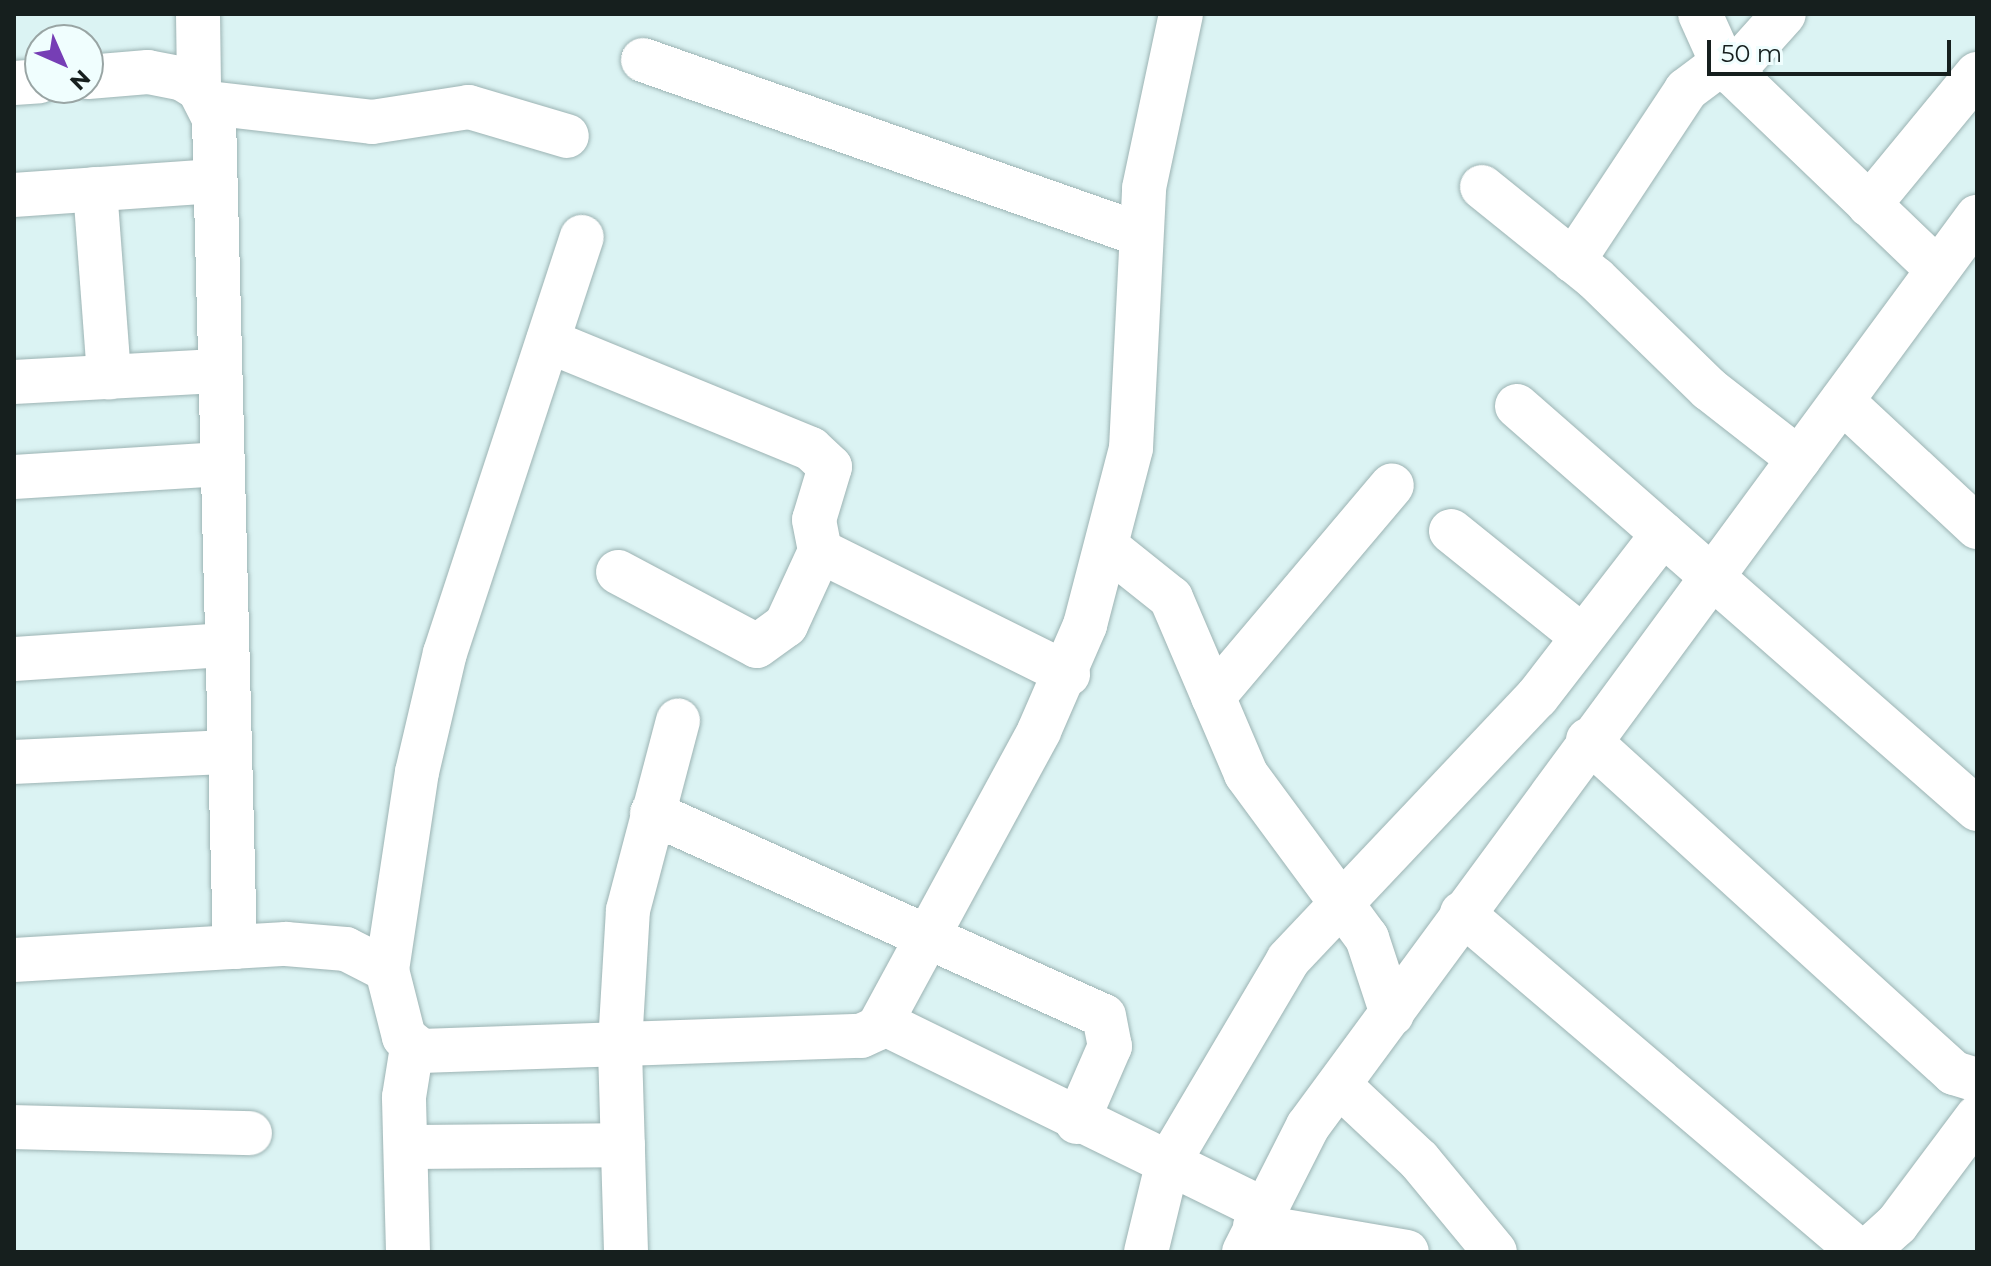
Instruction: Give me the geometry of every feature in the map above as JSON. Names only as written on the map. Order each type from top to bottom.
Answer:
[{"type":"street","points":[[198,14],[215,181],[218,464],[235,947]]},
{"type":"street","points":[[412,1047],[861,1036],[883,1023],[1068,674],[1107,547],[1139,374],[1139,234],[1150,136],[1181,14]]},
{"type":"street","points":[[1700,14],[1727,68],[1936,268]]},
{"type":"street","points":[[1573,261],[1686,90],[1727,68],[1784,14]]},
{"type":"street","points":[[643,60],[1139,234]]},
{"type":"street","points":[[104,76],[148,72],[204,96],[372,122],[469,107],[567,136]]},
{"type":"street","points":[[1869,205],[1977,74]]},
{"type":"street","points":[[14,195],[215,181]]},
{"type":"street","points":[[1482,187],[1573,261],[1709,389],[1799,459]]},
{"type":"street","points":[[95,189],[109,377]]},
{"type":"street","points":[[1254,1229],[1339,1085],[1462,913],[1588,740],[1714,578],[1936,268],[1973,231]]},
{"type":"street","points":[[408,1252],[406,1147],[412,1047],[387,970],[417,772],[445,653],[582,237]]},
{"type":"street","points":[[548,341],[760,424],[822,457],[830,478],[814,520],[820,551],[786,625],[757,646],[618,572]]},
{"type":"street","points":[[14,382],[217,371]]},
{"type":"street","points":[[1842,401],[1977,527]]},
{"type":"street","points":[[1517,406],[1977,809]]},
{"type":"street","points":[[14,477],[218,464]]},
{"type":"street","points":[[1213,697],[1392,485]]},
{"type":"street","points":[[1451,531],[1583,637]]},
{"type":"street","points":[[1146,1252],[1167,1165],[1288,960],[1340,898],[1502,736],[1663,534]]},
{"type":"street","points":[[1107,547],[1171,598],[1246,774],[1340,898],[1380,966],[1392,1014]]},
{"type":"street","points":[[820,551],[1068,674]]},
{"type":"street","points":[[14,659],[224,645]]},
{"type":"street","points":[[626,1252],[620,1044],[628,910],[678,721]]},
{"type":"street","points":[[1588,740],[1954,1073],[1977,1080]]},
{"type":"street","points":[[14,762],[228,752]]},
{"type":"street","points":[[652,813],[928,941],[1104,1016],[1110,1046],[1077,1122]]},
{"type":"street","points":[[1462,913],[1860,1252]]},
{"type":"street","points":[[14,960],[235,947],[346,949],[387,970]]},
{"type":"street","points":[[883,1023],[1167,1165],[1254,1229],[1407,1252]]},
{"type":"street","points":[[1339,1085],[1419,1160],[1495,1252]]},
{"type":"street","points":[[1866,1252],[1897,1224],[1977,1117]]},
{"type":"street","points":[[14,1127],[250,1133]]},
{"type":"street","points":[[406,1147],[623,1145]]}]
